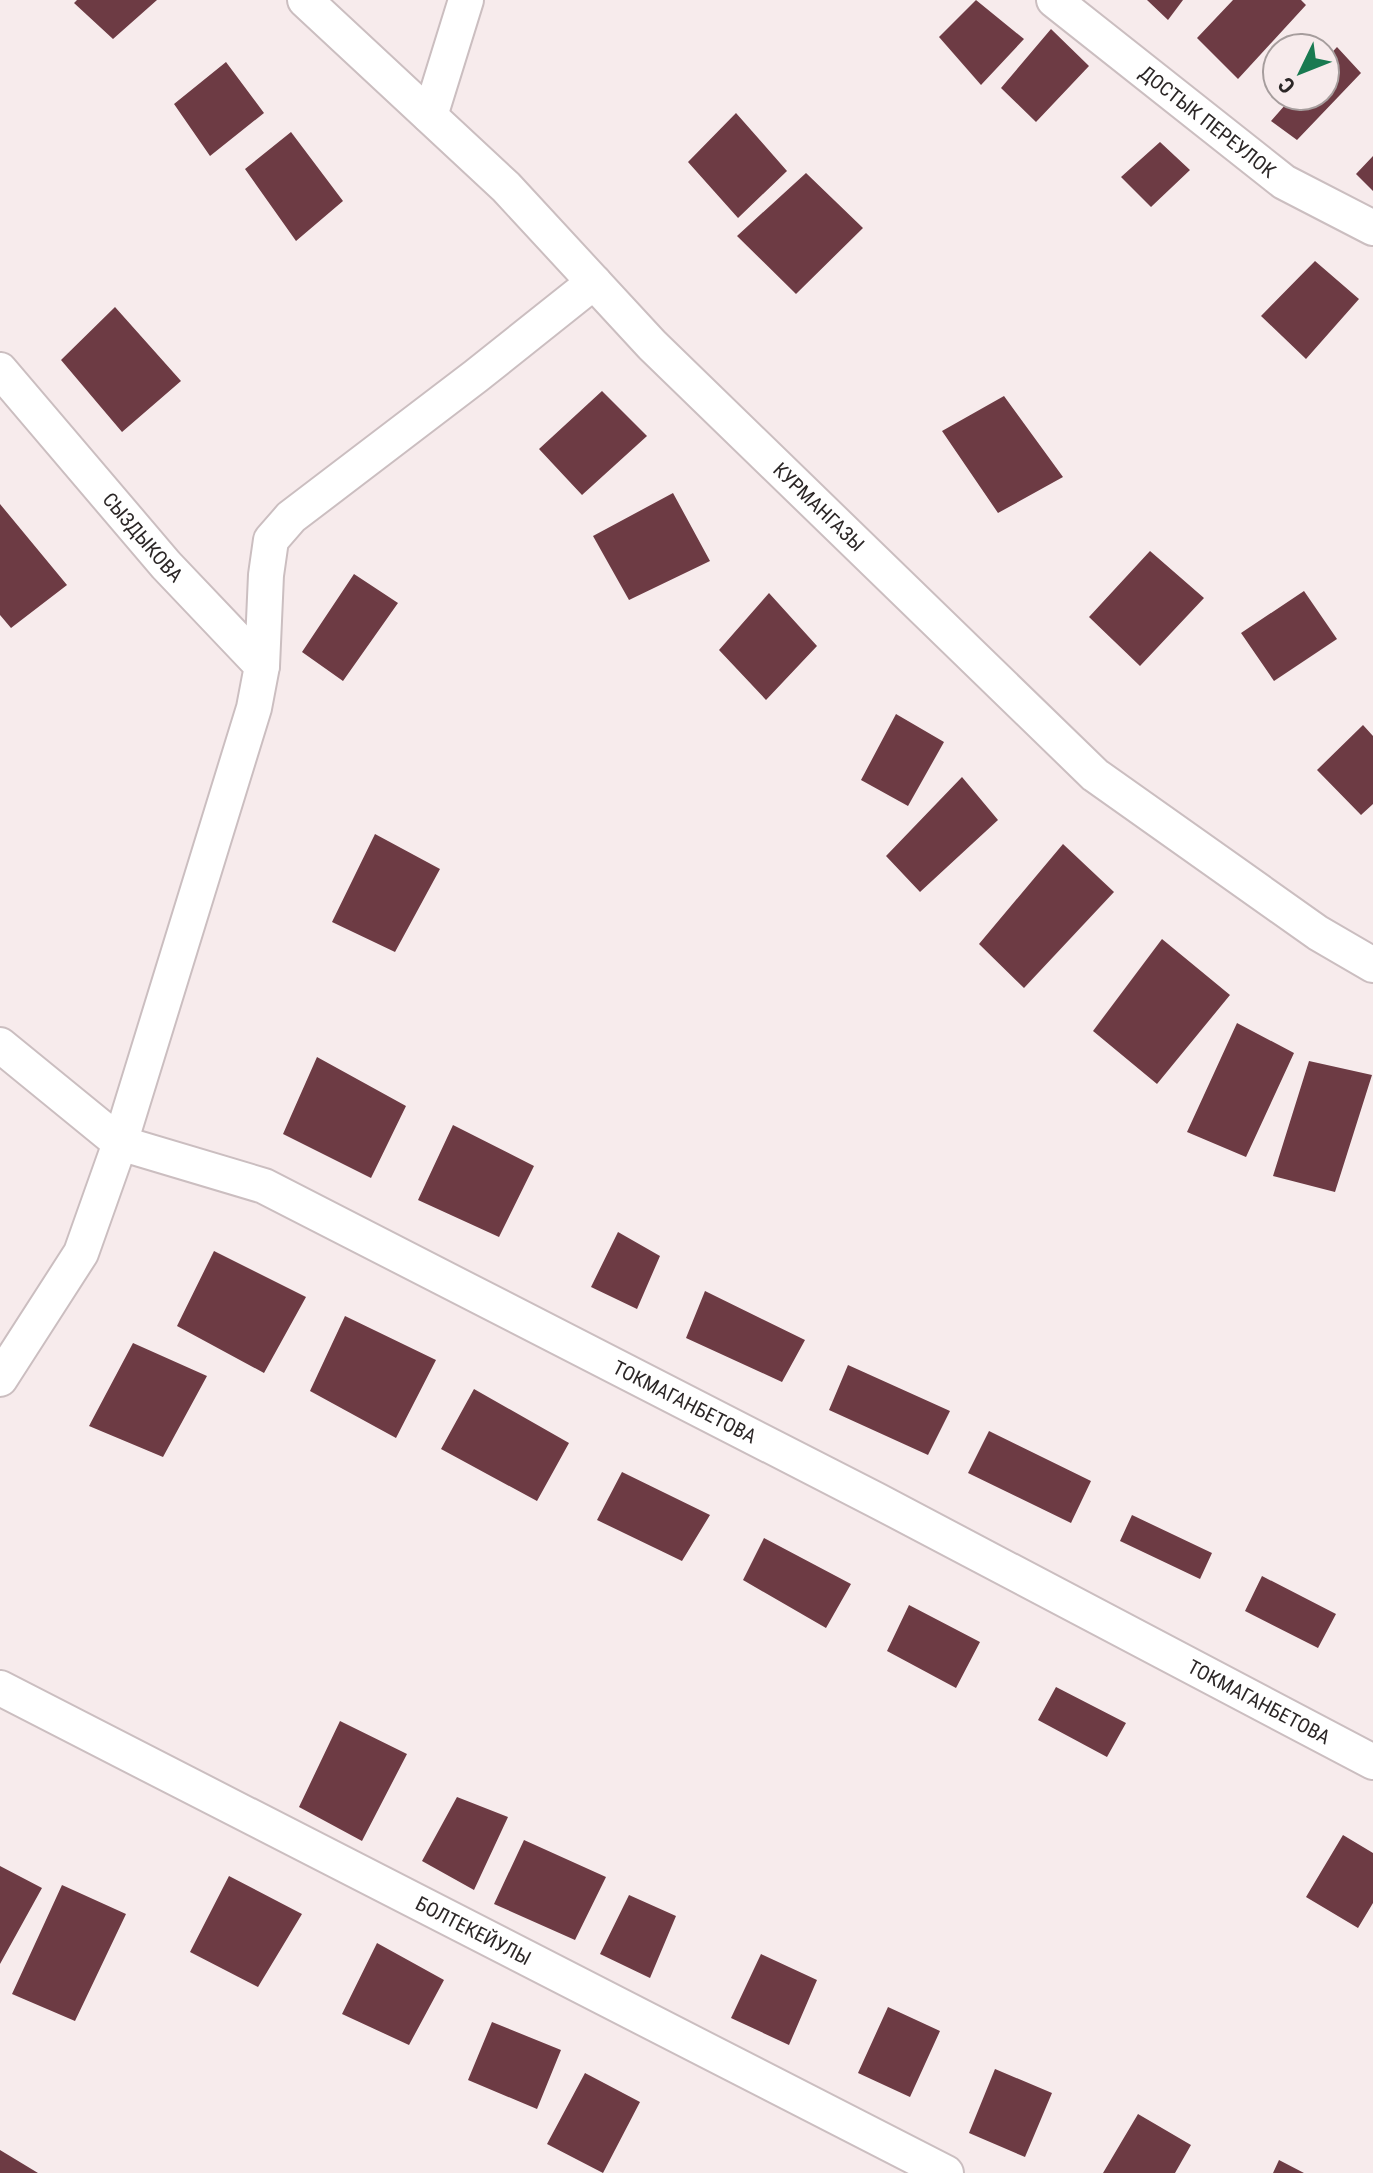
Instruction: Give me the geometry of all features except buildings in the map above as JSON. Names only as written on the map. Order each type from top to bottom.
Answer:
[{"type":"street","name":"КУРМАНГАЗЫ","points":[[305,0],[506,187],[652,345],[1095,775],[1318,933],[1373,965]]},
{"type":"street","points":[[430,116],[466,0]]},
{"type":"street","name":"ДОСТЫК ПЕРЕУЛОК","points":[[1054,0],[1284,182],[1373,228]]},
{"type":"street","points":[[0,1379],[81,1253],[120,1143],[254,708],[262,666],[266,575],[271,540],[291,517],[594,282]]},
{"type":"street","name":"СЫЗДЫКОВА","points":[[0,370],[166,565],[262,666]]},
{"type":"street","name":"ТОКМАГАНБЕТОВА","points":[[0,1045],[120,1143],[264,1186],[861,1493],[1373,1762]]},
{"type":"street","name":"БОЛТЕКЕЙУЛЫ","points":[[0,1688],[946,2173]]}]
